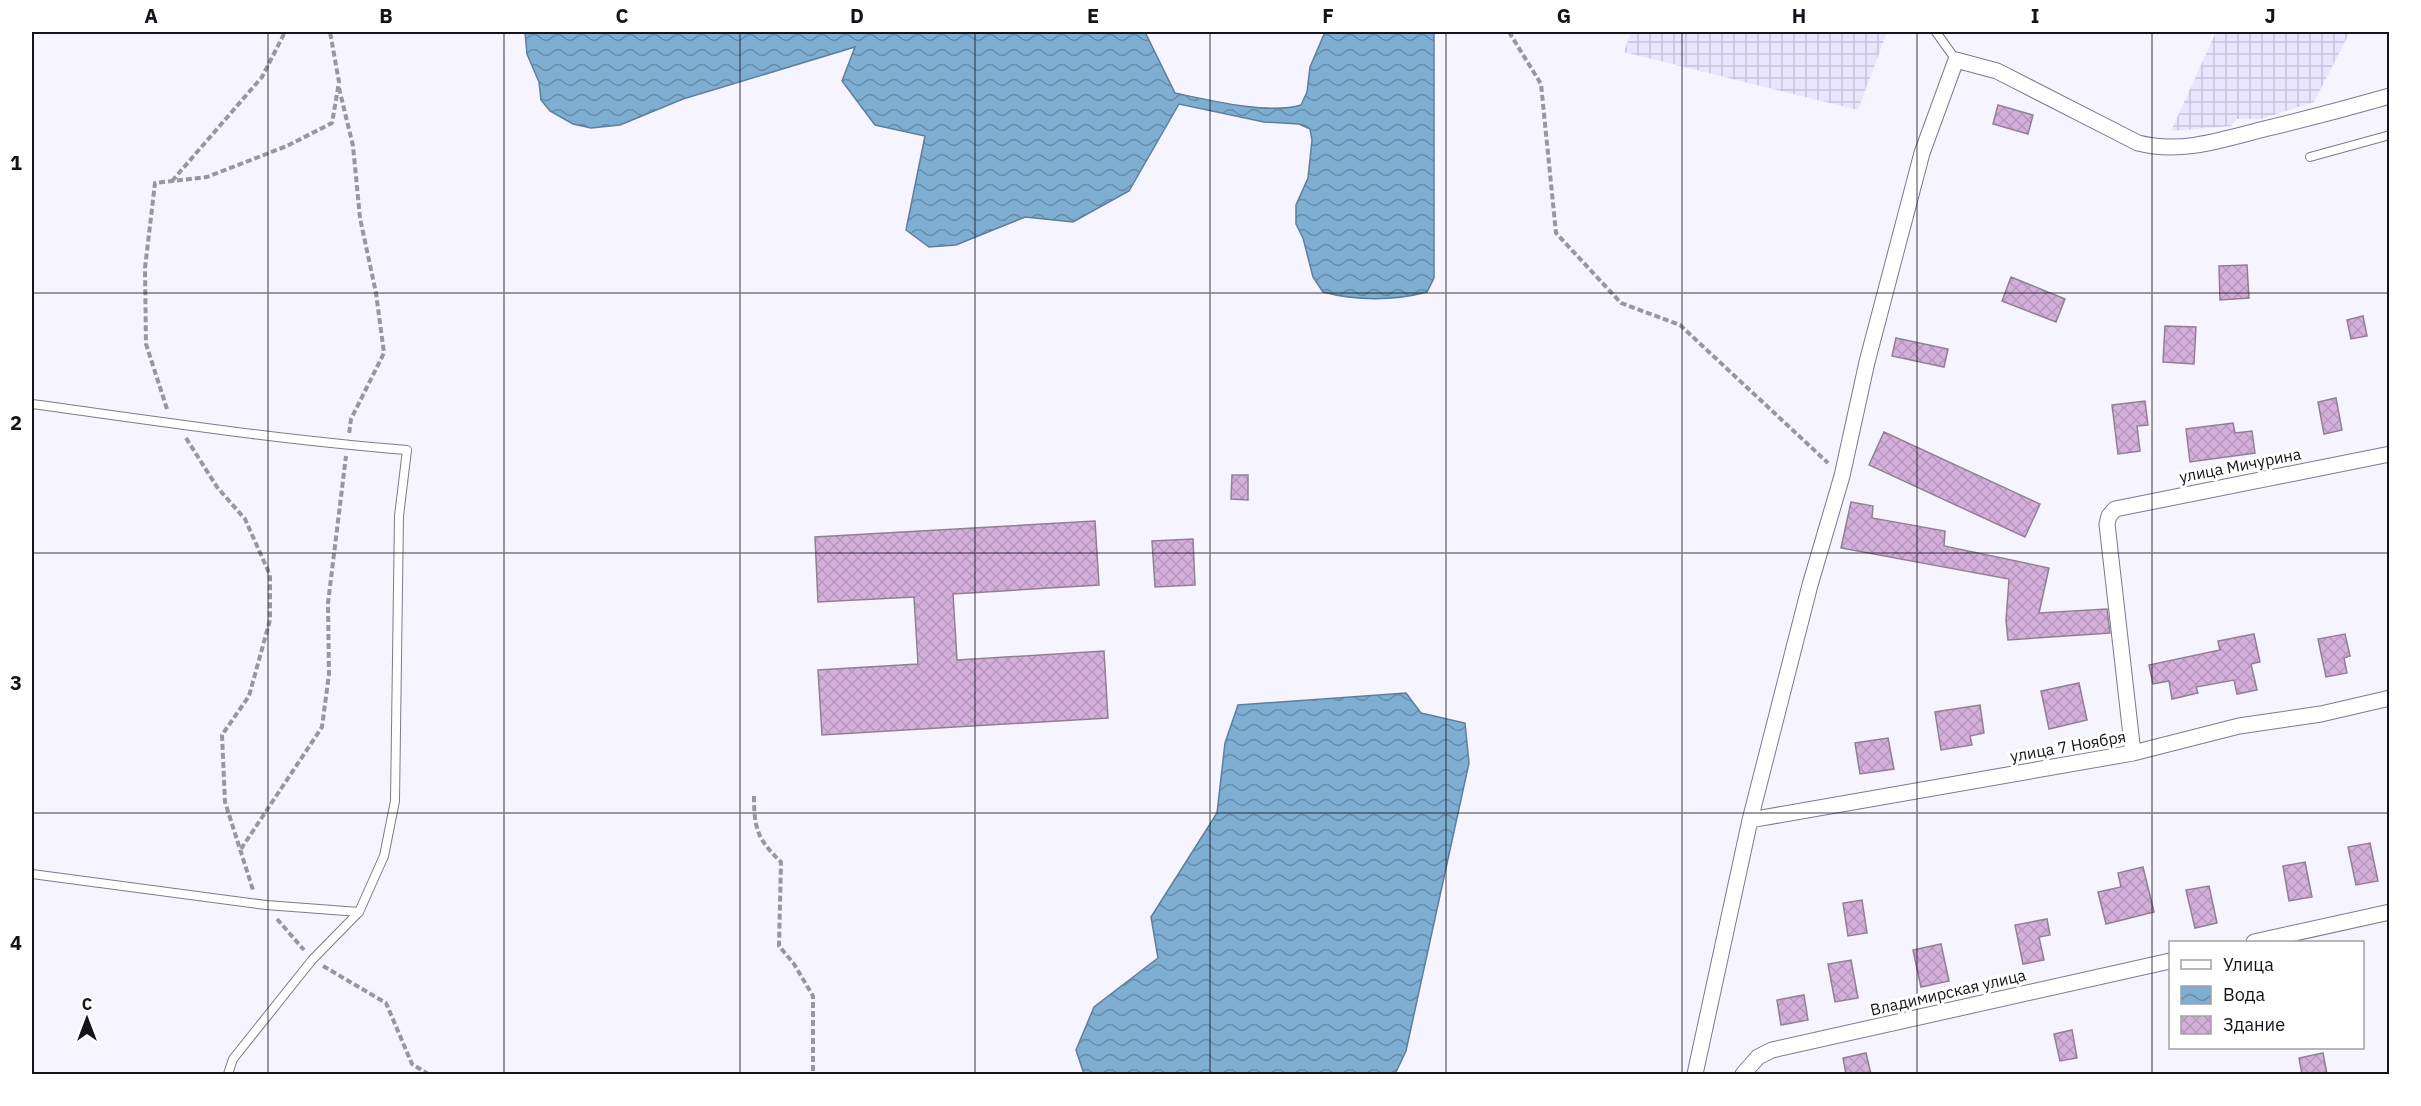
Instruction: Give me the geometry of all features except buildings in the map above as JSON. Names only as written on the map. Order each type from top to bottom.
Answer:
[{"type":"street","points":[[1695,1074],[1750,820],[1810,585],[1842,476],[1867,362],[1922,153],[1956,60],[1997,71],[2138,143],[2156,147],[2197,146],[2320,116],[2390,96]]},
{"type":"street","name":"улица Мичурина","points":[[2133,753],[2107,524],[2109,516],[2115,509],[2390,454]]},
{"type":"street","name":"улица 7 Ноября","points":[[1750,820],[2133,753],[2239,726],[2321,714],[2390,698]]},
{"type":"street","points":[[2259,941],[2390,912]]},
{"type":"street","name":"Владимирская улица","points":[[1743,1074],[1758,1057],[1772,1050],[2169,961]]},
{"type":"lane","points":[[1936,32],[1956,60]]},
{"type":"lane","points":[[2310,157],[2390,135]]},
{"type":"lane","points":[[32,404],[348,445],[407,450],[399,516],[395,801],[384,856],[359,912],[312,960],[233,1059],[228,1074]]},
{"type":"lane","points":[[32,874],[266,905],[359,912]]},
{"type":"path","points":[[172,181],[262,77],[285,32]]},
{"type":"path","points":[[240,849],[322,727],[329,674],[328,603],[351,419],[384,353],[376,293],[360,218],[353,146],[338,87],[330,32]]},
{"type":"path","points":[[1509,32],[1541,84],[1556,233],[1621,303],[1680,325],[1842,476]]},
{"type":"path","points":[[338,87],[332,123],[287,146],[207,177],[156,183],[145,268],[146,344],[166,408],[218,487],[245,519],[270,575],[270,620],[249,696],[222,735],[225,802],[253,890],[312,960],[386,1004],[412,1064],[428,1074]]},
{"type":"path","points":[[754,796],[754,822],[764,845],[781,862],[779,946],[794,964],[813,996],[813,1074]]},
{"type":"shaded area","points":[[1631,32],[1887,32],[1858,110],[1624,52]]},
{"type":"shaded area","points":[[2216,32],[2350,32],[2314,102],[2261,119],[2237,119],[2231,126],[2171,131]]},
{"type":"water","points":[[525,32],[1145,32],[1175,93],[1238,105],[1288,108],[1301,105],[1307,92],[1310,67],[1325,32],[1434,32],[1434,278],[1427,292],[1401,297],[1362,298],[1323,292],[1313,277],[1303,238],[1296,224],[1296,205],[1308,178],[1312,140],[1310,129],[1299,124],[1264,122],[1179,104],[1129,191],[1073,222],[1025,217],[956,245],[929,247],[906,230],[925,136],[875,125],[842,81],[855,47],[683,99],[620,125],[591,128],[573,124],[550,111],[541,100],[539,82],[527,54]]},
{"type":"water","points":[[1406,693],[1421,713],[1465,723],[1469,763],[1406,1051],[1395,1074],[1084,1074],[1076,1050],[1094,1007],[1158,958],[1151,917],[1217,813],[1225,743],[1238,705]]}]
